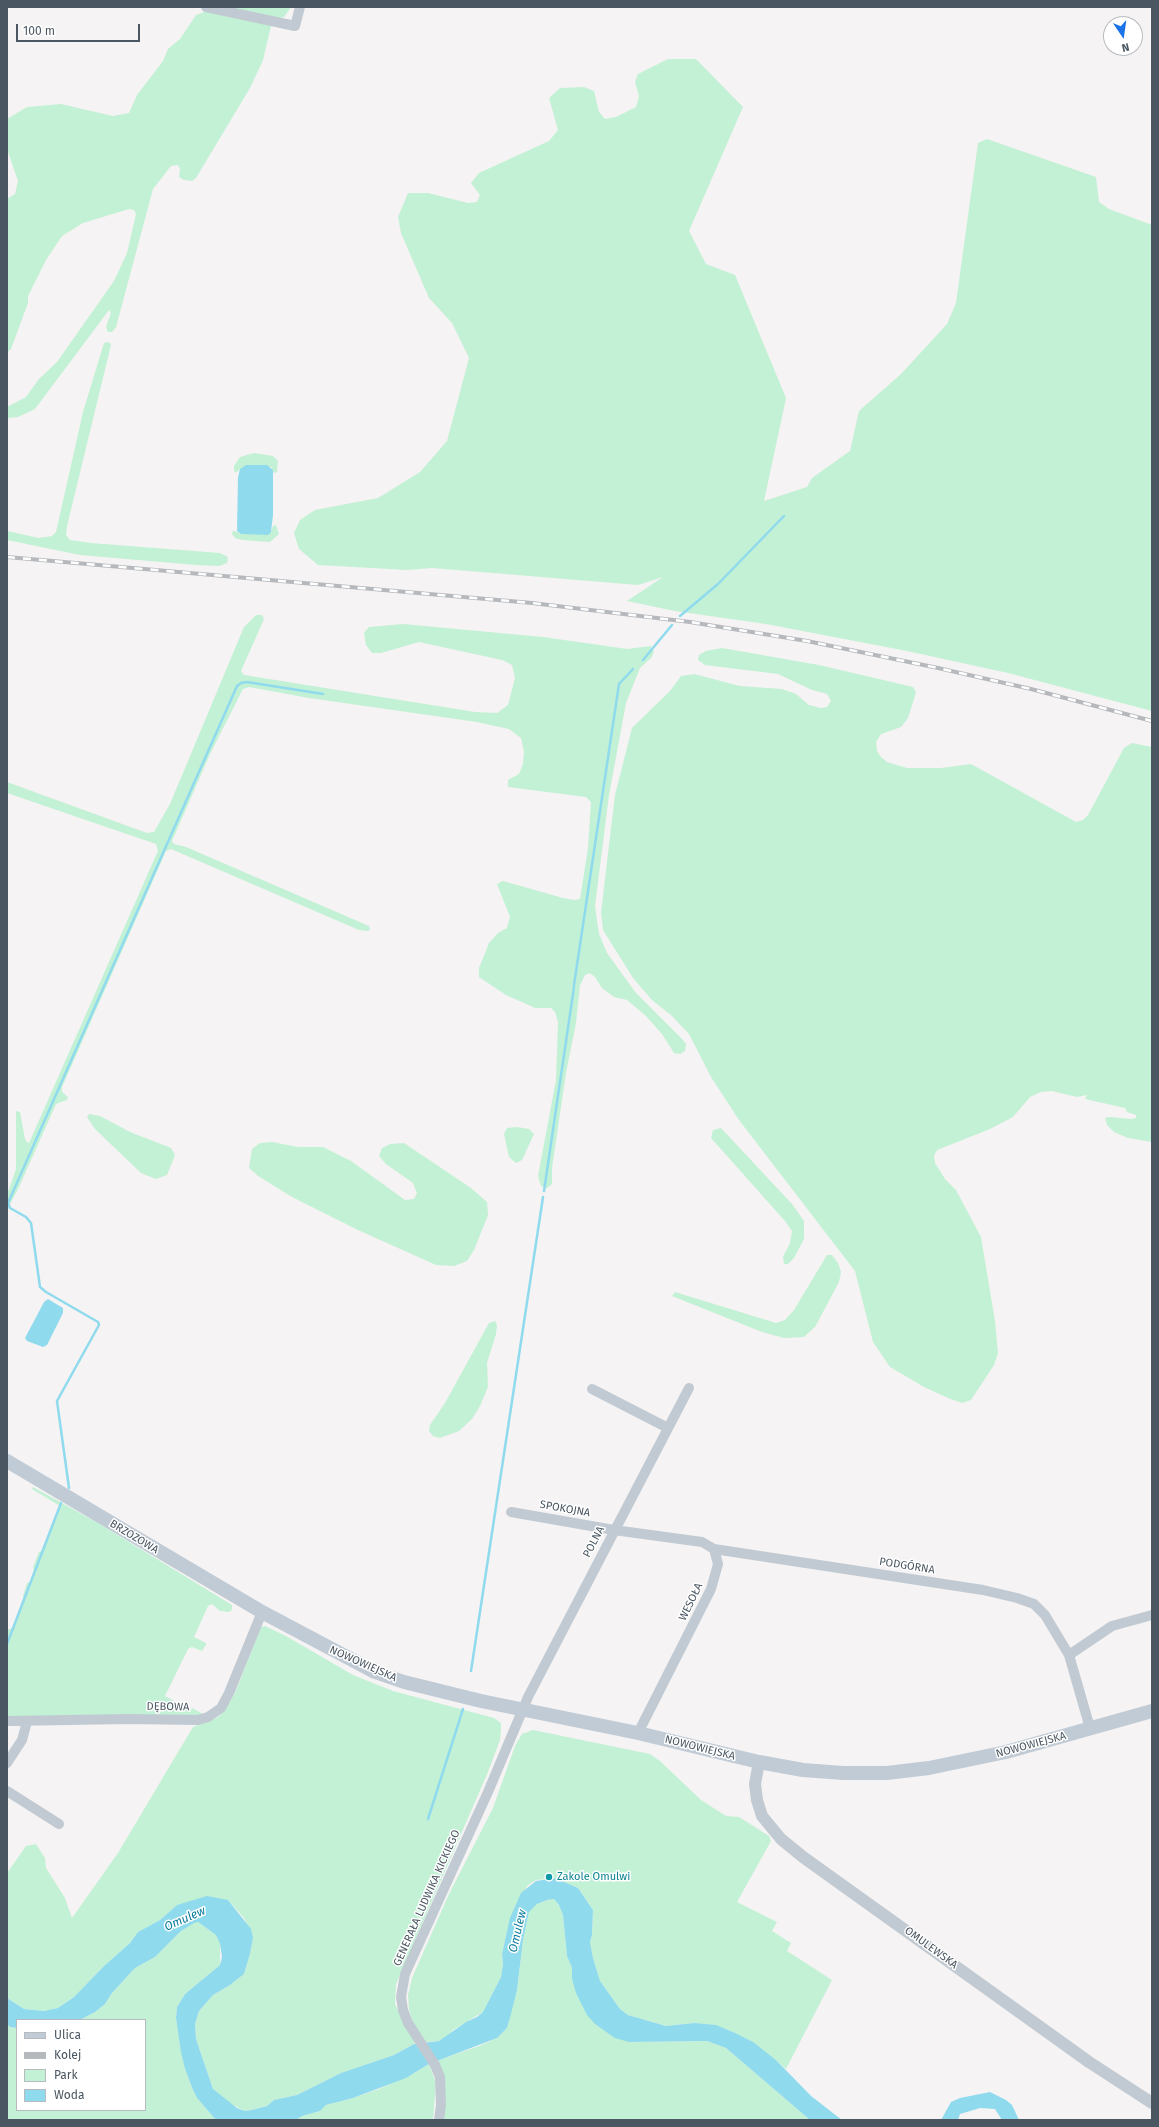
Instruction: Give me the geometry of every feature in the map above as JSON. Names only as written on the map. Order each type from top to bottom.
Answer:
[{"type":"main road","name":"BRZOZOWA","points":[[7,1461],[262,1612]]},
{"type":"main road","name":"NOWOWIEJSKA","points":[[262,1612],[375,1672],[404,1682],[638,1733],[759,1762],[803,1770],[843,1773],[908,1771],[974,1760],[1152,1711]]},
{"type":"street","points":[[206,7],[295,26],[300,7]]},
{"type":"street","name":"POLNA","points":[[523,1709],[614,1530],[689,1388]]},
{"type":"street","points":[[592,1389],[668,1428]]},
{"type":"street","name":"SPOKOJNA","points":[[511,1512],[614,1530]]},
{"type":"street","points":[[614,1530],[702,1542],[714,1549]]},
{"type":"street","name":"PODGÓRNA","points":[[714,1549],[983,1590],[1017,1598],[1034,1604],[1045,1615],[1069,1655],[1090,1728]]},
{"type":"street","name":"WESOŁA","points":[[638,1733],[711,1589],[718,1564],[714,1549]]},
{"type":"street","name":"DĘBOWA","points":[[7,1721],[27,1722],[129,1718],[198,1720],[208,1717],[221,1708],[230,1694],[262,1612]]},
{"type":"street","points":[[1069,1655],[1112,1626],[1152,1615]]},
{"type":"street","name":"GENERAŁA LUDWIKA KICKIEGO","points":[[439,2120],[441,2089],[435,2065],[408,2023],[403,2010],[401,1997],[405,1974],[488,1792],[523,1709]]},
{"type":"street","points":[[7,1763],[22,1740],[27,1722]]},
{"type":"street","name":"OMULEWSKA","points":[[759,1762],[755,1784],[757,1800],[762,1816],[781,1839],[803,1857],[1082,2057],[1152,2103]]},
{"type":"street","points":[[7,1792],[59,1824]]},
{"type":"green space","points":[[210,7],[291,7],[284,17],[277,19],[271,26],[263,60],[250,88],[196,178],[192,181],[184,180],[179,177],[180,169],[178,165],[171,166],[153,189],[116,327],[112,332],[108,332],[106,327],[111,313],[109,310],[35,409],[18,417],[7,418],[7,407],[26,397],[39,379],[57,362],[114,281],[127,253],[136,214],[134,210],[129,209],[83,223],[62,236],[46,260],[28,296],[28,303],[11,349],[7,353],[7,199],[15,194],[18,181],[7,149],[7,119],[27,107],[61,104],[113,116],[129,113],[137,95],[163,61],[168,49],[180,39],[196,15],[207,11]]},
{"type":"green space","points":[[668,59],[696,59],[743,107],[689,231],[706,264],[735,275],[786,398],[764,501],[807,487],[812,478],[850,451],[859,411],[901,374],[947,324],[956,303],[978,143],[987,139],[1096,177],[1099,202],[1109,209],[1152,225],[1152,711],[1008,673],[907,651],[766,624],[675,611],[627,601],[663,577],[638,585],[432,568],[407,570],[318,565],[299,549],[294,533],[300,520],[315,510],[378,498],[420,472],[447,441],[469,358],[452,323],[429,298],[401,233],[398,217],[408,193],[428,193],[468,203],[477,202],[480,195],[471,183],[479,173],[549,141],[558,130],[549,98],[560,88],[584,87],[594,91],[599,112],[605,119],[616,117],[636,107],[639,96],[635,82],[638,74]]},
{"type":"green space","points":[[109,342],[111,345],[66,535],[70,540],[91,543],[220,553],[228,557],[227,563],[219,566],[196,565],[80,555],[7,540],[7,531],[39,538],[52,536],[56,532],[83,412],[104,343]]},
{"type":"green space","points":[[254,453],[273,456],[278,461],[277,472],[274,473],[271,467],[240,469],[236,473],[234,471],[234,466],[240,457]]},
{"type":"green space","points":[[276,525],[279,534],[270,542],[242,540],[235,538],[232,534],[233,531],[241,534],[271,532],[273,526]]},
{"type":"green space","points":[[256,615],[262,615],[264,619],[241,671],[244,675],[475,712],[497,713],[508,705],[515,678],[512,665],[502,660],[419,642],[381,653],[372,653],[366,645],[364,633],[369,627],[403,624],[543,637],[627,649],[651,646],[654,652],[651,658],[640,668],[626,703],[609,795],[595,906],[599,934],[607,953],[636,993],[686,1044],[685,1051],[680,1054],[674,1053],[662,1034],[645,1015],[627,1000],[614,997],[602,988],[595,977],[590,973],[585,975],[580,985],[576,1023],[566,1073],[552,1168],[552,1184],[547,1188],[541,1186],[538,1176],[556,1080],[558,1022],[555,1012],[551,1008],[535,1008],[506,995],[479,977],[479,968],[489,943],[498,933],[507,928],[510,917],[497,884],[503,881],[563,898],[575,900],[580,899],[588,848],[591,802],[586,797],[508,787],[508,780],[519,774],[523,764],[524,752],[521,738],[509,729],[477,722],[309,698],[249,687],[243,689],[210,754],[172,841],[174,844],[186,847],[369,926],[370,929],[368,931],[359,930],[171,849],[166,851],[62,1087],[62,1092],[68,1097],[67,1100],[56,1104],[19,1187],[7,1210],[7,1195],[16,1169],[16,1111],[20,1112],[25,1139],[29,1143],[158,851],[156,844],[7,793],[7,782],[147,833],[154,832],[170,804],[244,627]]},
{"type":"green space","points":[[722,648],[819,665],[913,687],[916,692],[908,718],[901,727],[881,734],[876,742],[877,751],[887,762],[907,768],[941,768],[971,764],[1076,822],[1083,820],[1088,815],[1124,748],[1132,743],[1152,747],[1152,1142],[1128,1138],[1114,1132],[1107,1125],[1105,1118],[1109,1117],[1136,1118],[1136,1115],[1127,1112],[1125,1108],[1085,1099],[1087,1095],[1077,1097],[1052,1091],[1041,1092],[1030,1097],[1013,1117],[990,1129],[937,1150],[934,1156],[935,1163],[945,1179],[956,1190],[981,1237],[995,1321],[998,1353],[994,1365],[971,1400],[962,1403],[924,1387],[890,1367],[873,1342],[855,1271],[739,1120],[711,1077],[689,1034],[672,1016],[652,1000],[633,978],[603,930],[601,913],[615,795],[632,728],[670,691],[681,676],[694,674],[740,686],[782,689],[796,694],[809,705],[821,708],[827,707],[831,701],[827,694],[812,690],[778,674],[705,665],[698,660],[699,655],[706,651]]},
{"type":"green space","points":[[89,1114],[100,1116],[130,1132],[171,1148],[175,1155],[167,1175],[156,1179],[141,1173],[95,1129],[87,1117]]},
{"type":"green space","points":[[517,1127],[529,1129],[534,1134],[522,1160],[516,1163],[509,1157],[504,1134],[507,1128]]},
{"type":"green space","points":[[721,1128],[792,1204],[804,1221],[804,1239],[794,1258],[788,1264],[784,1264],[783,1257],[790,1243],[792,1231],[785,1221],[711,1138],[713,1130]]},
{"type":"green space","points":[[272,1142],[298,1147],[323,1147],[351,1161],[405,1200],[414,1199],[417,1193],[413,1183],[386,1164],[379,1156],[382,1148],[390,1144],[404,1143],[471,1188],[487,1202],[488,1215],[474,1250],[467,1261],[454,1266],[436,1265],[358,1230],[292,1197],[258,1176],[249,1168],[252,1149],[260,1143]]},
{"type":"green space","points":[[827,1255],[832,1255],[838,1263],[841,1272],[839,1282],[815,1327],[804,1337],[784,1338],[762,1332],[672,1296],[675,1292],[776,1323],[785,1320],[794,1310]]},
{"type":"green space","points":[[495,1321],[497,1325],[496,1334],[487,1363],[488,1387],[480,1406],[472,1419],[459,1431],[440,1438],[433,1436],[429,1431],[430,1425],[445,1403],[489,1323]]},
{"type":"green space","points":[[33,1487],[98,1523],[232,1605],[232,1610],[229,1612],[220,1611],[212,1604],[208,1606],[194,1637],[206,1643],[206,1645],[202,1651],[192,1647],[188,1649],[165,1696],[191,1710],[192,1708],[205,1715],[7,1717],[7,1630],[13,1628],[24,1600],[23,1596],[27,1583],[31,1582],[34,1572],[33,1567],[39,1552],[43,1550],[60,1506],[32,1489]]},
{"type":"green space","points":[[265,1626],[286,1636],[353,1675],[393,1691],[494,1718],[501,1723],[501,1731],[500,1740],[488,1772],[396,1984],[395,2004],[414,2041],[414,2044],[394,2055],[341,2073],[297,2095],[274,2100],[267,2106],[245,2111],[227,2102],[213,2089],[196,2039],[195,2024],[199,2011],[213,1995],[230,1985],[244,1974],[250,1954],[253,1938],[244,1918],[228,1900],[177,1905],[160,1920],[138,1932],[130,1943],[104,1966],[74,1997],[58,2008],[44,2011],[24,2009],[7,1998],[7,1873],[26,1846],[36,1844],[45,1858],[46,1868],[65,1898],[72,1918],[118,1853],[193,1727],[218,1717],[225,1709],[235,1693],[261,1627]]},
{"type":"green space","points":[[533,1730],[650,1754],[660,1761],[701,1800],[726,1816],[739,1817],[769,1836],[771,1841],[737,1902],[777,1922],[772,1931],[791,1943],[787,1951],[832,1980],[786,2069],[777,2061],[694,2023],[666,2026],[628,2015],[620,2009],[600,1981],[593,1958],[590,1942],[592,1935],[593,1910],[578,1888],[555,1878],[536,1880],[527,1886],[508,1929],[502,1954],[503,1964],[501,1977],[483,2012],[453,2030],[439,2041],[426,2042],[413,2023],[409,2010],[408,1995],[412,1978],[449,1894],[493,1808],[515,1746],[522,1734]]},
{"type":"green space","points":[[554,1899],[559,1905],[563,1915],[567,1956],[572,1968],[572,1979],[595,2024],[629,2042],[707,2041],[726,2048],[810,2120],[443,2120],[436,2061],[497,2038],[507,2028],[517,1990],[523,1940],[529,1911],[537,1904]]},
{"type":"green space","points":[[194,1922],[198,1922],[216,1935],[220,1944],[220,1965],[185,1994],[177,2007],[176,2018],[185,2069],[193,2090],[197,2098],[216,2120],[7,2120],[7,2024],[10,2027],[16,2028],[16,2111],[146,2111],[146,2019],[82,2019],[95,2012],[105,2004],[112,1993],[135,1968],[155,1957],[181,1931]]},
{"type":"green space","points":[[429,2064],[436,2083],[433,2120],[296,2120],[302,2116],[320,2111],[326,2105],[379,2089],[413,2074]]},
{"type":"water","points":[[246,465],[267,465],[273,470],[273,515],[271,532],[268,535],[241,534],[237,531],[238,477],[240,469]]},
{"type":"water","points":[[48,1299],[63,1308],[63,1313],[47,1345],[43,1347],[27,1341],[25,1338],[44,1302]]},
{"type":"water","name":"Omulew","points":[[555,1878],[578,1888],[593,1910],[592,1935],[590,1942],[593,1958],[600,1981],[620,2009],[628,2015],[666,2026],[694,2023],[716,2025],[753,2042],[777,2061],[811,2096],[842,2120],[810,2120],[726,2048],[707,2041],[629,2042],[615,2038],[595,2024],[587,2015],[576,1993],[572,1979],[572,1968],[567,1956],[563,1915],[559,1905],[554,1899],[537,1904],[529,1912],[523,1940],[517,1990],[511,2014],[507,2028],[497,2038],[429,2064],[406,2078],[353,2098],[326,2105],[320,2111],[302,2116],[296,2120],[216,2120],[197,2098],[193,2090],[185,2069],[181,2052],[176,2018],[177,2007],[185,1994],[220,1965],[222,1957],[220,1944],[216,1935],[198,1922],[181,1931],[155,1957],[135,1968],[112,1993],[105,2004],[95,2012],[82,2019],[16,2019],[16,2028],[10,2027],[7,2024],[7,1998],[24,2009],[44,2011],[58,2008],[74,1997],[104,1966],[130,1943],[138,1932],[160,1920],[177,1905],[207,1896],[228,1900],[251,1929],[253,1938],[250,1954],[244,1974],[230,1985],[213,1995],[199,2011],[195,2024],[196,2039],[213,2089],[237,2108],[245,2111],[267,2106],[274,2100],[297,2095],[341,2073],[394,2055],[414,2044],[439,2041],[483,2012],[501,1977],[503,1964],[502,1954],[510,1918],[521,1893],[536,1881]]},
{"type":"water","points":[[990,2092],[1006,2100],[1012,2105],[1019,2120],[1002,2120],[995,2109],[980,2108],[960,2114],[958,2120],[941,2120],[951,2102],[960,2098]]},
{"type":"waterway","points":[[680,616],[718,584],[784,516]]},
{"type":"waterway","points":[[643,660],[672,625]]},
{"type":"waterway","points":[[574,985],[619,684],[633,669]]},
{"type":"waterway","points":[[69,1488],[57,1401],[99,1325],[98,1322],[40,1287],[31,1223],[26,1217],[10,1208],[8,1203],[237,686],[241,683],[247,682],[323,694]]},
{"type":"waterway","points":[[544,1191],[574,987]]},
{"type":"waterway","points":[[471,1671],[543,1197]]},
{"type":"waterway","points":[[7,1644],[61,1503]]},
{"type":"waterway","points":[[428,1819],[463,1709]]},
{"type":"railway","points":[[7,557],[532,603],[690,622],[807,641],[938,668],[1031,689],[1152,721]]},
{"type":"place","name":"Zakole Omulwi","points":[[549,1877]]}]
